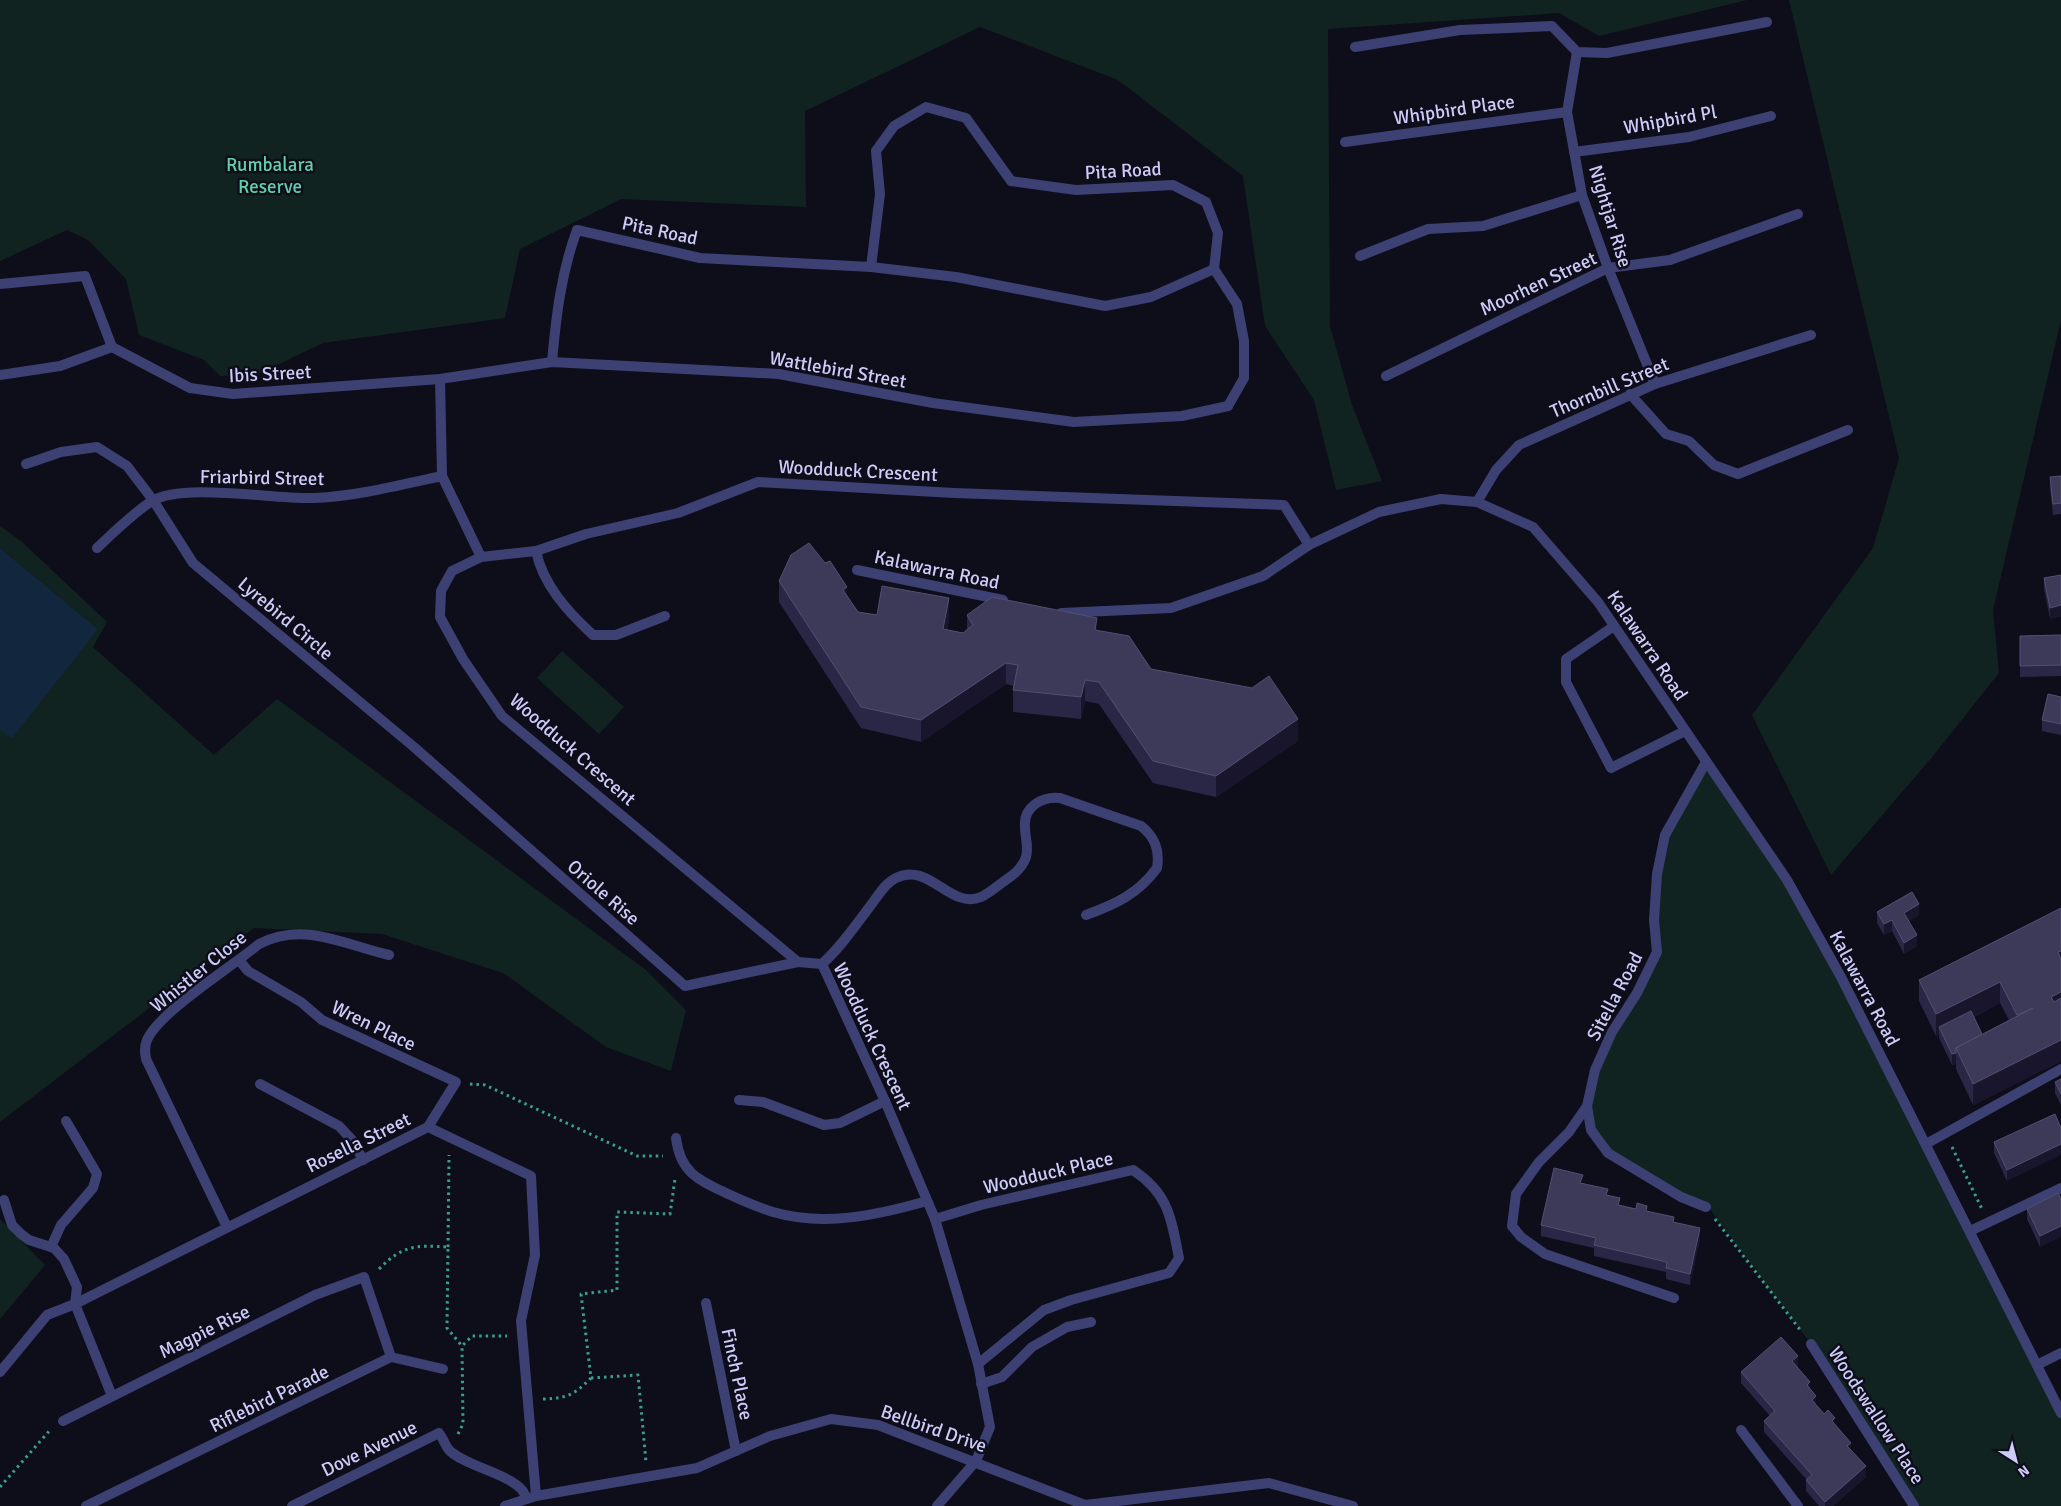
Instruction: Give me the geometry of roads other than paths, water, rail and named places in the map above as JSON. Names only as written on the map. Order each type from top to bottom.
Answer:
[{"type":"street","points":[[1355,47],[1460,30],[1552,26],[1577,52],[1607,53],[1767,22]]},
{"type":"street","name":"Nightjar Rise","points":[[1577,52],[1567,112],[1582,195],[1608,268],[1654,384]]},
{"type":"street","name":"Pita Road","points":[[552,362],[558,300],[567,257],[577,230],[700,258],[871,267],[956,277],[1105,306],[1151,297],[1214,269],[1218,233],[1206,202],[1173,185],[1076,190],[1011,181],[966,118],[926,107],[894,126],[876,151],[880,194],[871,267]]},
{"type":"street","name":"Whipbird Place","points":[[1345,142],[1567,112]]},
{"type":"street","name":"Whipbird Pl","points":[[1574,152],[1689,136],[1771,116]]},
{"type":"street","points":[[1360,256],[1428,229],[1483,226],[1582,195]]},
{"type":"street","name":"Moorhen Street","points":[[1386,376],[1608,268],[1670,260],[1798,214]]},
{"type":"street","name":"Wattlebird Street","points":[[440,380],[552,362],[779,374],[933,403],[1074,422],[1182,416],[1228,406],[1244,378],[1244,341],[1237,304],[1214,269]]},
{"type":"street","points":[[0,284],[85,276],[112,347],[60,366],[0,375]]},
{"type":"street","name":"Thornbill Street","points":[[1477,502],[1496,470],[1519,446],[1654,384],[1811,335]]},
{"type":"street","name":"Ibis Street","points":[[112,347],[190,388],[234,394],[440,380]]},
{"type":"street","points":[[440,380],[442,476],[481,557]]},
{"type":"street","points":[[1630,394],[1666,434],[1689,441],[1714,464],[1738,474],[1848,430]]},
{"type":"street","name":"Lyrebird Circle","points":[[26,464],[61,452],[98,447],[127,466],[153,500],[193,563],[414,747]]},
{"type":"street","name":"Friarbird Street","points":[[97,548],[153,500],[178,493],[314,498],[385,489],[442,476]]},
{"type":"street","name":"Woodduck Crescent","points":[[937,1506],[976,1461],[990,1427],[978,1364],[928,1201],[885,1101],[822,964],[798,962],[502,716],[463,658],[440,617],[441,592],[452,571],[481,557],[536,551],[586,534],[678,512],[758,482],[954,493],[1284,505],[1309,545]]},
{"type":"street","name":"Kalawarra Road","points":[[1047,610],[1066,614],[1171,608],[1263,576],[1309,545],[1380,512],[1441,499],[1477,502],[1533,527],[1598,602],[1787,880],[1841,977],[2061,1413]]},
{"type":"street","points":[[536,551],[538,561],[546,578],[566,609],[592,635],[616,635],[665,616]]},
{"type":"street","name":"Kalawarra Road","points":[[857,570],[1009,602]]},
{"type":"street","points":[[1614,626],[1566,659],[1566,682],[1611,768],[1685,731]]},
{"type":"street","name":"Oriole Rise","points":[[414,747],[685,986],[798,962]]},
{"type":"street","name":"Sitella Road","points":[[1706,762],[1665,835],[1657,874],[1654,920],[1657,952],[1637,993],[1612,1032],[1595,1070],[1587,1106],[1591,1130],[1608,1153],[1681,1197],[1706,1207]]},
{"type":"street","points":[[822,964],[841,946],[884,887],[898,877],[907,874],[923,876],[958,897],[969,899],[981,897],[1016,873],[1022,866],[1027,852],[1028,838],[1025,822],[1028,812],[1034,805],[1048,798],[1060,798],[1141,826],[1148,831],[1156,845],[1157,868],[1139,889],[1116,903],[1086,915]]},
{"type":"street","name":"Whistler Close","points":[[227,1227],[144,1052],[147,1040],[163,1020],[196,992],[259,944],[271,938],[301,934],[329,937],[389,956]]},
{"type":"street","name":"Wren Place","points":[[239,960],[248,971],[300,1002],[322,1020],[456,1082],[428,1127]]},
{"type":"street","points":[[1926,1144],[2061,1069]]},
{"type":"street","points":[[260,1084],[339,1126],[353,1140],[362,1160]]},
{"type":"street","points":[[739,1100],[763,1102],[824,1125],[840,1123],[885,1101]]},
{"type":"street","name":"Sitella Road","points":[[1587,1106],[1569,1132],[1540,1162],[1516,1194],[1512,1226],[1521,1237],[1545,1254],[1674,1298]]},
{"type":"street","points":[[51,1247],[61,1225],[93,1188],[97,1174],[66,1120]]},
{"type":"street","name":"Rosella Street","points":[[0,1372],[47,1316],[76,1304],[428,1127],[531,1176],[535,1255],[521,1321],[528,1400],[531,1498]]},
{"type":"street","points":[[676,1138],[678,1155],[700,1181],[773,1212],[836,1219],[878,1215],[928,1201]]},
{"type":"street","name":"Woodduck Place","points":[[935,1219],[982,1205],[1133,1170],[1146,1178],[1164,1198],[1180,1258],[1168,1273],[1070,1300],[1044,1310],[978,1364]]},
{"type":"street","points":[[1970,1231],[2061,1188]]},
{"type":"street","points":[[4,1200],[12,1225],[21,1234],[29,1240],[51,1247],[61,1253],[77,1286],[76,1304],[112,1396]]},
{"type":"street","name":"Magpie Rise","points":[[63,1421],[315,1295],[364,1280],[391,1357]]},
{"type":"street","name":"Finch Place","points":[[706,1303],[736,1451]]},
{"type":"street","points":[[981,1384],[1002,1377],[1032,1347],[1067,1327],[1091,1322]]},
{"type":"street","name":"Woodswallow Place","points":[[1811,1344],[1914,1506]]},
{"type":"street","points":[[2037,1365],[2061,1353]]},
{"type":"street","points":[[391,1357],[443,1369]]},
{"type":"street","name":"Riflebird Parade","points":[[86,1506],[391,1357]]},
{"type":"street","name":"Bellbird Drive","points":[[505,1506],[531,1498],[696,1468],[770,1436],[831,1419],[878,1425],[976,1461],[1085,1505],[1269,1483],[1352,1506]]},
{"type":"street","points":[[1741,1430],[1798,1506]]},
{"type":"street","name":"Dove Avenue","points":[[292,1506],[439,1433],[450,1450],[473,1466],[519,1486],[531,1498]]},
{"type":"water","points":[[0,548],[98,629],[12,738],[0,730]]},
{"type":"park label","name":"Rumbalara Reserve","points":[[270,175]]}]
